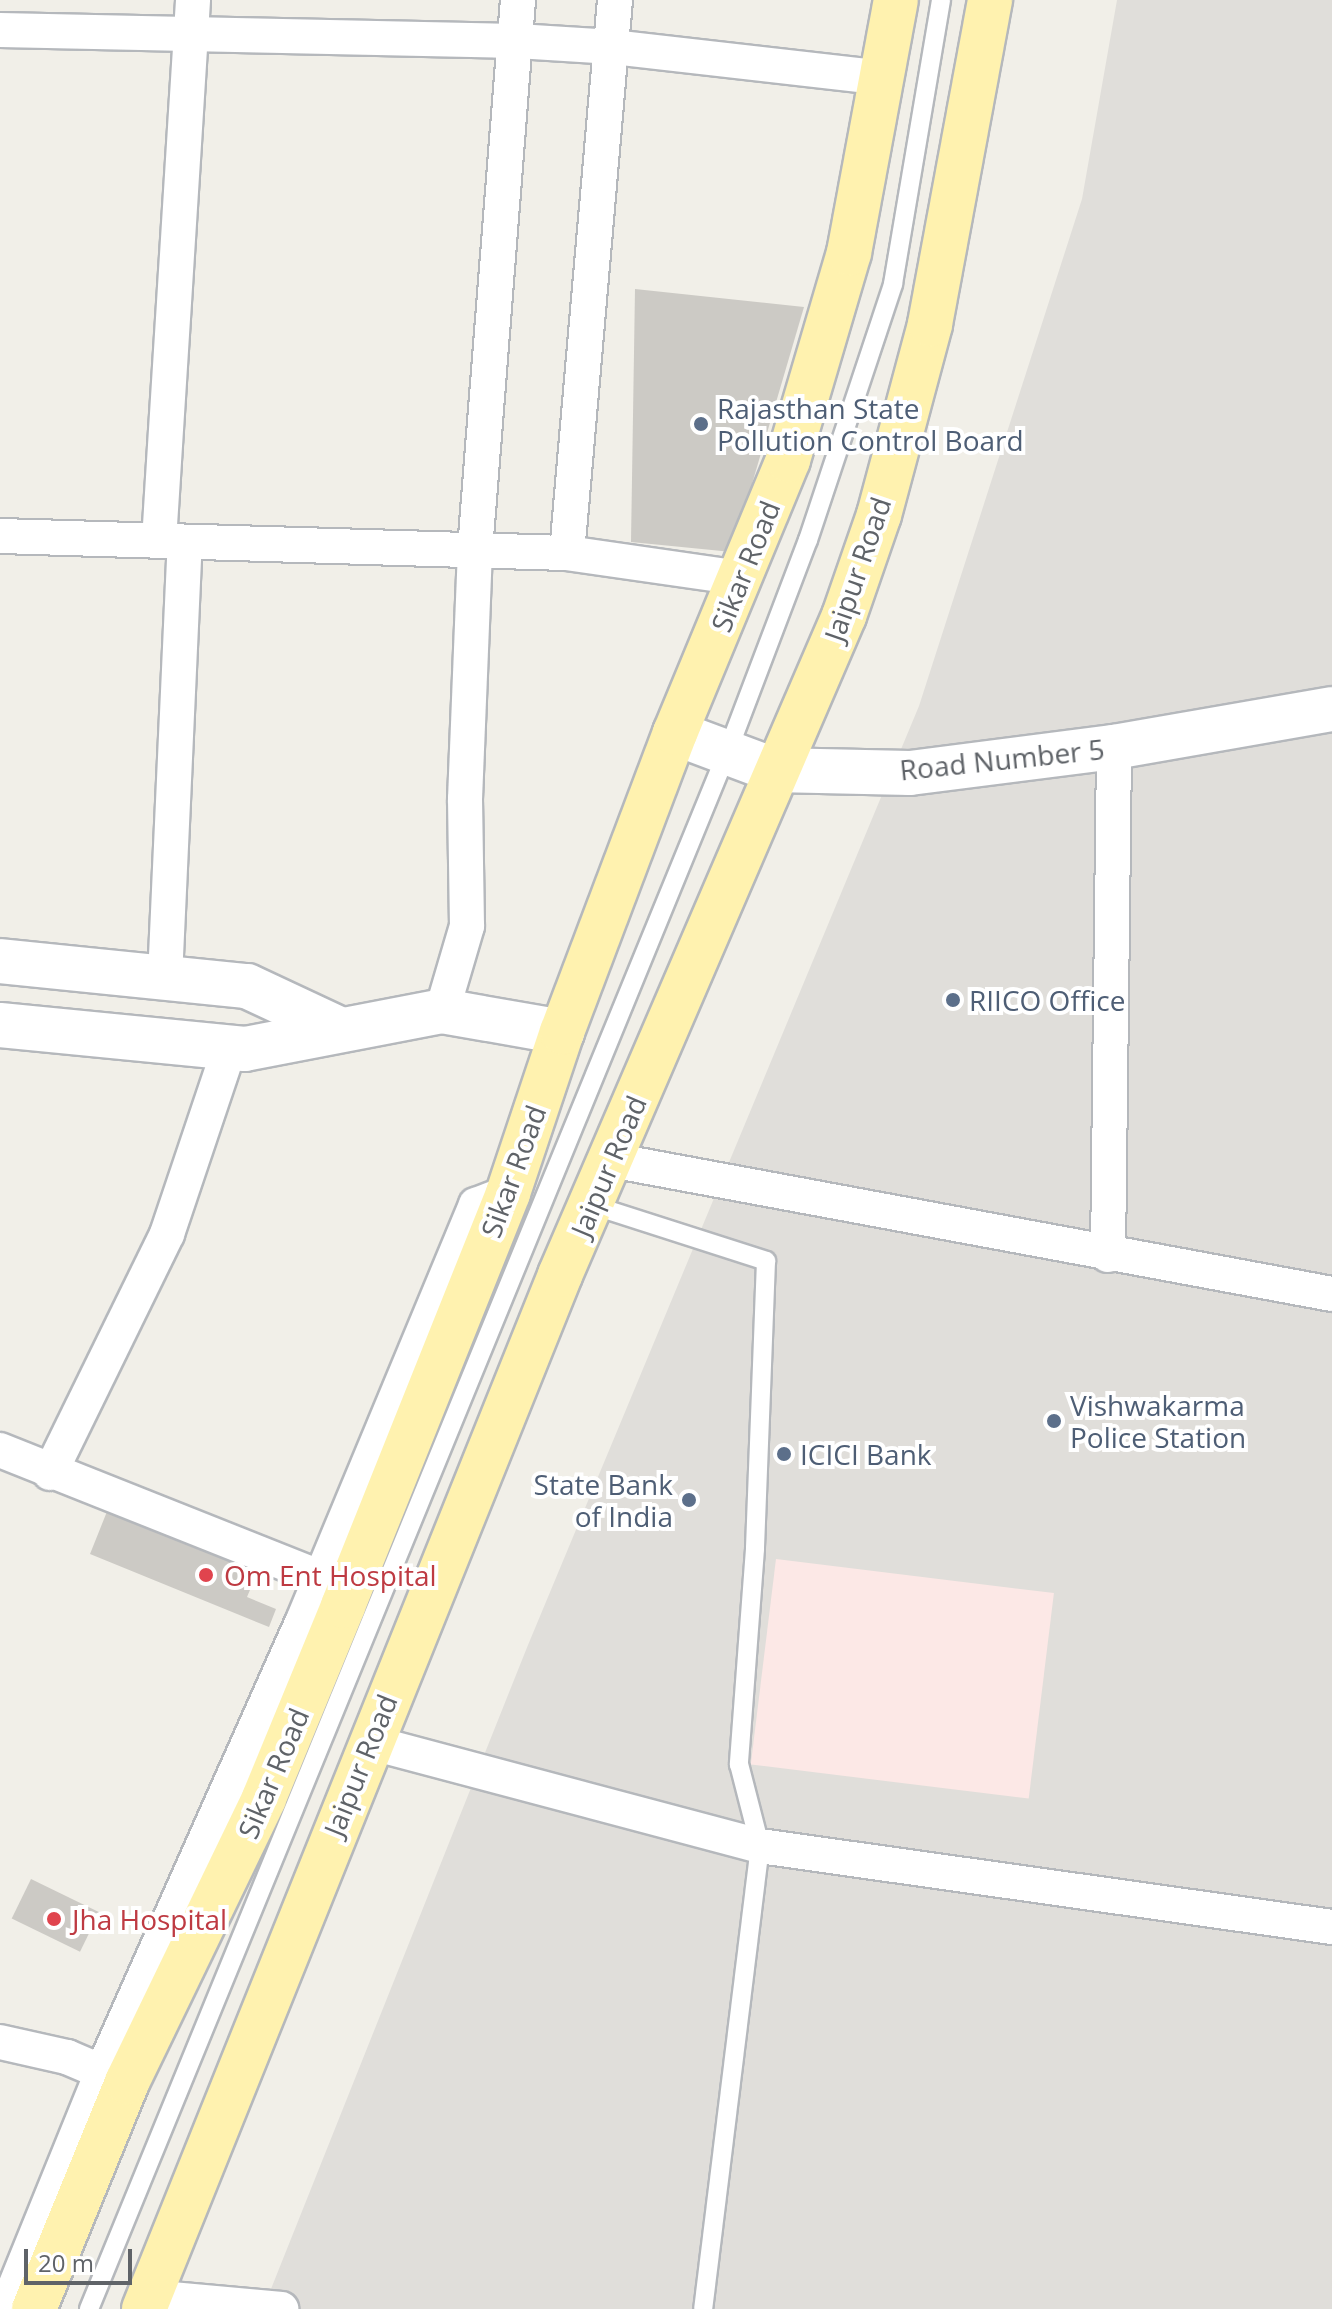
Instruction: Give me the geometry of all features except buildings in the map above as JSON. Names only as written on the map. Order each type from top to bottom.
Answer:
[{"type":"main road","name":"Sikar Road","points":[[34,2309],[115,2077],[264,1798],[335,1584],[508,1193],[562,1032],[675,733],[788,460],[849,253],[884,78],[896,0]]},
{"type":"main road","name":"Jaipur Road","points":[[147,2303],[369,1742],[774,770],[844,616],[879,515],[930,324],[990,0]]},
{"type":"street","points":[[165,978],[172,541],[189,36],[193,0]]},
{"type":"street","points":[[442,1011],[467,926],[465,799],[475,550],[518,0]]},
{"type":"street","points":[[567,553],[615,0]]},
{"type":"street","points":[[0,30],[517,41],[613,47],[884,78]]},
{"type":"street","points":[[0,536],[567,553],[741,578]]},
{"type":"street","name":"Road Number 5","points":[[675,733],[774,770],[910,773],[1114,747],[1332,709]]},
{"type":"street","points":[[1108,1255],[1114,747]]},
{"type":"street","points":[[0,961],[247,986],[337,1028]]},
{"type":"street","points":[[0,1025],[230,1047],[442,1011],[562,1032]]},
{"type":"street","points":[[50,1473],[167,1234],[230,1047]]},
{"type":"street","points":[[611,1160],[1108,1255],[1332,1294]]},
{"type":"street","points":[[0,1450],[50,1473],[335,1584]]},
{"type":"street","points":[[369,1742],[760,1846],[1332,1927]]},
{"type":"street","points":[[0,2042],[67,2057],[115,2077],[6,2309]]},
{"type":"street","points":[[147,2303],[281,2309]]},
{"type":"lane","points":[[89,2309],[727,753],[808,540],[893,284],[941,0]]},
{"type":"lane","points":[[592,1205],[766,1261],[755,1549],[739,1764],[760,1846],[703,2309]]},
{"type":"shaded area","points":[[1117,0],[1332,0],[1332,2309],[263,2309],[528,1645],[919,706],[1082,199]]},
{"type":"shaded area","points":[[776,1559],[1054,1593],[1029,1799],[751,1764]]},
{"type":"place","name":"Rajasthan State Pollution Control Board","points":[[701,424]]},
{"type":"place","name":"RIICO Office","points":[[953,1000]]},
{"type":"place","name":"Vishwakarma Police Station","points":[[1054,1421]]},
{"type":"place","name":"ICICI Bank","points":[[784,1454]]},
{"type":"place","name":"State Bank of India","points":[[689,1500]]},
{"type":"place","name":"Om Ent Hospital","points":[[206,1575]]},
{"type":"place","name":"Jha Hospital","points":[[54,1919]]}]
